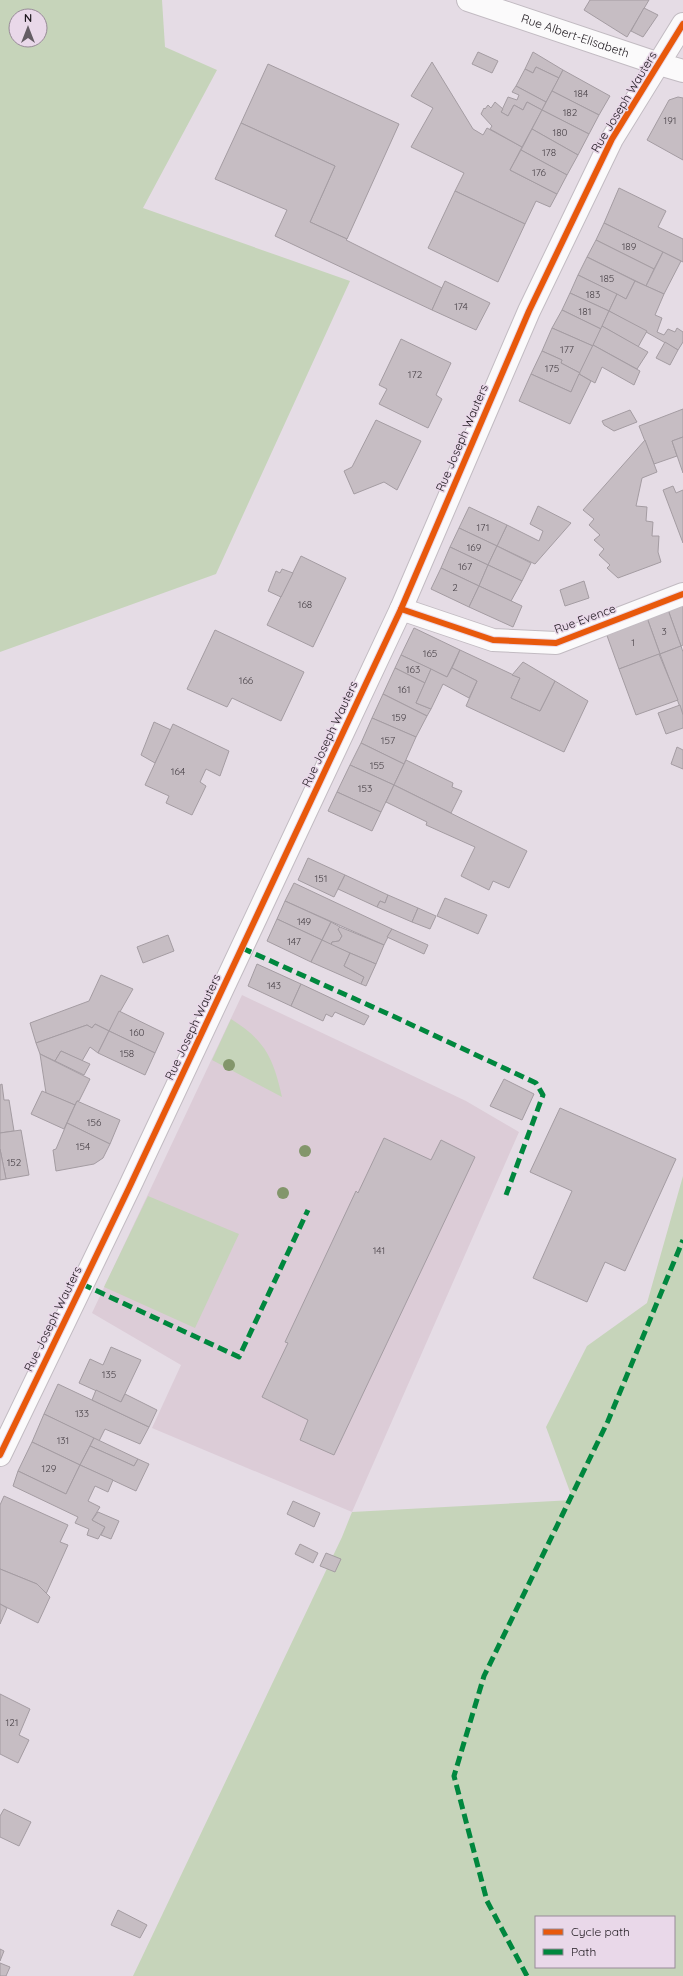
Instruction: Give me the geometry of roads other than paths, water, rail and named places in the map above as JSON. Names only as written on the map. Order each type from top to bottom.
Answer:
[{"type":"street","name":"Rue Albert-Elisabeth","points":[[468,0],[683,71]]},
{"type":"street","name":"Rue Joseph Wauters","points":[[0,1455],[132,1181],[401,609],[532,304],[612,139],[683,24]]},
{"type":"street","name":"Rue Evence","points":[[401,609],[493,640],[556,643],[683,594]]}]
